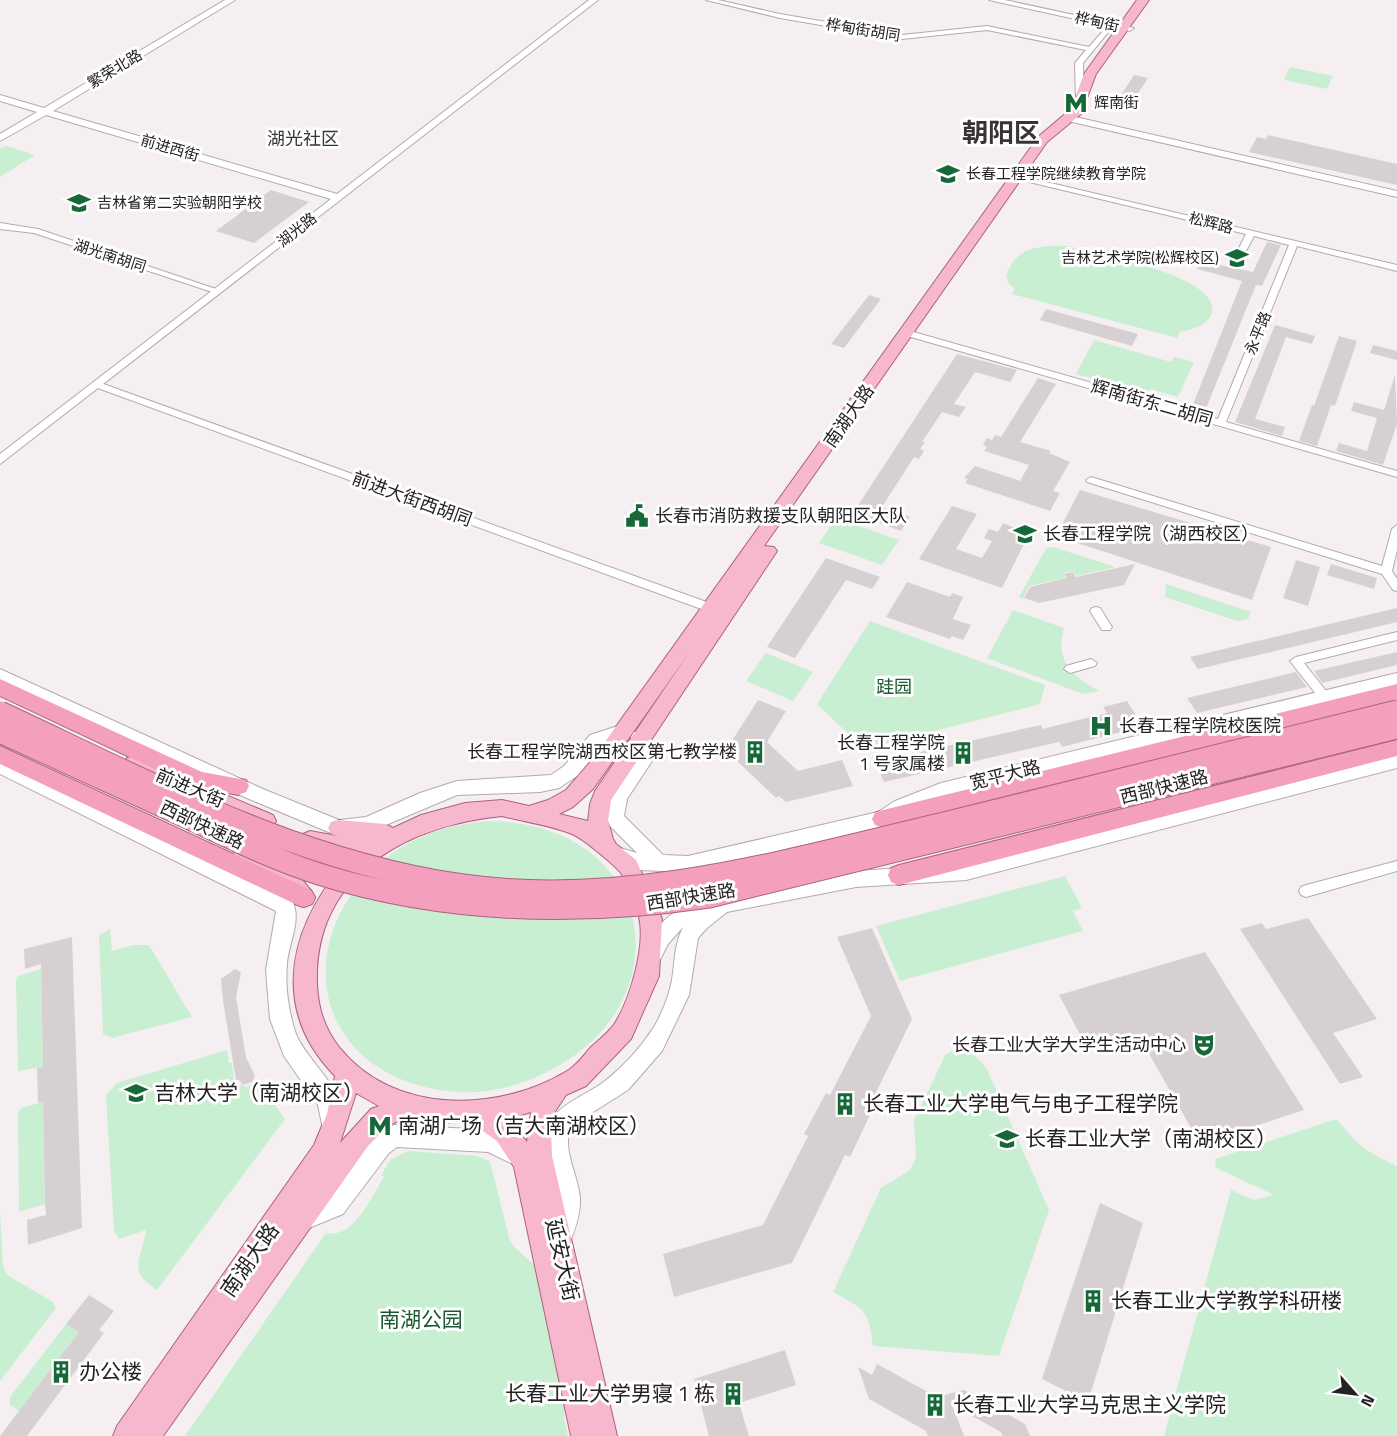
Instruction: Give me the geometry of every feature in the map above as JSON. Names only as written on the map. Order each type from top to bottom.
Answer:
[{"type":"highway","points":[[0,687],[199,780],[238,786]]},
{"type":"highway","points":[[883,819],[1397,692]]},
{"type":"highway","name":"西部快速路","points":[[0,712],[256,829],[332,857],[462,884],[528,891],[576,891],[625,889],[706,879],[1100,786],[1397,711]]},
{"type":"highway","name":"西部快速路","points":[[0,732],[242,843],[320,874],[440,900],[577,910],[670,904],[709,897],[1397,729]]},
{"type":"highway","points":[[899,875],[1197,801],[1397,748]]},
{"type":"highway","points":[[0,754],[303,897]]},
{"type":"highway","points":[[199,780],[221,801]]},
{"type":"main road","name":"南湖大路","points":[[535,812],[555,808],[568,802],[632,734],[912,334],[1052,139],[1074,119],[1090,74],[1121,27],[1143,0]]},
{"type":"main road","name":"南湖大路","points":[[912,334],[1043,139],[1083,114],[1095,78],[1121,27],[1150,0]]},
{"type":"main road","name":"前进大街","points":[[0,676],[330,826]]},
{"type":"main road","name":"宽平大路","points":[[612,850],[639,862],[667,865],[709,860],[883,819],[902,806],[941,791],[1397,680]]},
{"type":"main road","name":"前进大街","points":[[0,701],[150,771],[312,840],[358,846],[395,835]]},
{"type":"main road","name":"南湖大路","points":[[612,850],[597,826],[597,810],[632,734]]},
{"type":"main road","points":[[330,826],[351,829],[367,826],[425,797],[458,788],[495,783],[549,784],[573,769],[596,740],[632,734],[643,760],[615,802],[614,817],[638,840],[651,857],[667,865]]},
{"type":"main road","name":"前进大街","points":[[0,740],[275,870],[293,883],[303,897],[310,912],[312,929]]},
{"type":"main road","points":[[653,954],[648,907],[636,880],[612,850],[573,824],[535,812],[502,808],[468,810],[435,818],[395,835],[360,860],[336,885],[312,929],[304,977],[308,1009],[320,1039],[347,1071],[367,1087],[407,1105],[436,1112],[475,1112],[514,1106],[559,1088],[599,1060],[623,1032],[647,986],[657,938],[664,928],[681,915],[730,903],[856,879],[966,872],[1397,760]]},
{"type":"main road","points":[[0,766],[285,906],[287,915],[277,962],[276,991],[280,1015],[293,1054],[322,1090],[331,1108],[330,1140]]},
{"type":"main road","points":[[330,826],[395,835]]},
{"type":"main road","points":[[558,1243],[567,1217],[568,1197],[556,1136],[560,1126],[566,1117],[603,1096],[622,1082],[644,1057],[660,1036],[674,1008],[681,984],[687,940],[692,930],[704,918],[730,903]]},
{"type":"main road","name":"南湖大路","points":[[127,1436],[276,1224],[330,1140],[345,1098],[347,1071]]},
{"type":"main road","name":"延安大街","points":[[559,1088],[540,1112],[538,1131],[540,1156],[603,1436]]},
{"type":"main road","name":"南湖大路","points":[[146,1436],[297,1221],[359,1138],[380,1118],[407,1105]]},
{"type":"main road","name":"延安大街","points":[[475,1112],[496,1122],[513,1139],[526,1164],[585,1436]]},
{"type":"main road","points":[[297,1221],[335,1206],[381,1145],[394,1136],[490,1141],[510,1150],[526,1164]]},
{"type":"street","name":"繁荣北路","points":[[0,138],[231,0]]},
{"type":"street","name":"湖光路","points":[[0,460],[594,0]]},
{"type":"street","name":"桦甸街胡同","points":[[709,0],[780,16],[902,37],[915,38],[987,28],[1089,49]]},
{"type":"street","name":"桦甸街","points":[[993,0],[1121,27]]},
{"type":"street","points":[[1080,101],[1079,63],[1089,49],[1121,27]]},
{"type":"street","name":"前进西街","points":[[0,98],[339,198]]},
{"type":"street","points":[[1074,119],[1397,194]]},
{"type":"street","name":"松辉路","points":[[1024,178],[1397,268]]},
{"type":"street","name":"湖光南胡同","points":[[0,226],[35,231],[218,291]]},
{"type":"street","points":[[1236,262],[1251,232]]},
{"type":"street","name":"永平路","points":[[1221,423],[1294,243]]},
{"type":"street","name":"辉南街东二胡同","points":[[912,334],[1207,417],[1397,474]]},
{"type":"street","name":"前进大街西胡同","points":[[98,385],[718,611]]},
{"type":"street","points":[[1091,480],[1386,571],[1397,587]]},
{"type":"street","points":[[1386,571],[1397,529]]},
{"type":"street","points":[[1096,611],[1106,627]]},
{"type":"street","points":[[1320,691],[1296,661],[1397,636]]},
{"type":"street","points":[[1070,669],[1091,663]]},
{"type":"street","points":[[1306,891],[1397,866]]},
{"type":"green space","points":[[1290,67],[1333,76],[1327,89],[1284,80]]},
{"type":"green space","points":[[7,146],[35,155],[0,177],[0,148]]},
{"type":"green space","points":[[1049,246],[1066,246],[1125,260],[1175,276],[1195,286],[1208,297],[1212,310],[1211,315],[1205,323],[1180,332],[1177,338],[1012,294],[1015,288],[1010,285],[1006,277],[1012,263],[1027,251]]},
{"type":"green space","points":[[1094,340],[1171,362],[1174,357],[1194,362],[1178,397],[1150,389],[1147,394],[1076,374]]},
{"type":"green space","points":[[836,518],[899,540],[882,565],[819,543]]},
{"type":"green space","points":[[1053,547],[1116,567],[1077,576],[1073,571],[1063,573],[1066,578],[1029,586],[1023,599],[1019,597],[1046,548]]},
{"type":"green space","points":[[1166,584],[1251,612],[1248,619],[1237,621],[1165,597]]},
{"type":"green space","points":[[1013,610],[1064,628],[1062,650],[1068,666],[1080,679],[1099,691],[1083,694],[987,658]]},
{"type":"green space","name":"跬园","points":[[870,621],[1045,685],[1040,704],[864,749],[817,704]]},
{"type":"green space","points":[[766,653],[813,672],[793,701],[746,681]]},
{"type":"green space","points":[[488,821],[545,829],[589,852],[618,884],[634,923],[634,965],[619,1007],[588,1045],[541,1075],[489,1091],[456,1092],[416,1085],[390,1074],[367,1059],[357,1050],[339,1025],[329,999],[326,972],[329,944],[338,918],[352,893],[371,871],[394,852],[439,830]]},
{"type":"green space","points":[[1065,876],[1082,908],[1073,911],[1083,931],[900,981],[876,926]]},
{"type":"green space","points":[[110,929],[112,951],[133,945],[149,945],[192,1017],[112,1038],[103,1034],[99,935]]},
{"type":"green space","points":[[41,969],[43,1067],[18,1071],[16,980],[18,976]]},
{"type":"green space","points":[[227,1050],[229,1063],[232,1063],[234,1082],[247,1087],[257,1080],[285,1119],[157,1290],[142,1277],[139,1271],[139,1258],[146,1230],[119,1239],[114,1231],[106,1095],[117,1083]]},
{"type":"green space","points":[[954,1050],[973,1055],[987,1069],[1049,1210],[999,1356],[873,1346],[864,1312],[833,1292],[881,1188],[910,1170],[916,1158],[914,1120],[946,1054]]},
{"type":"green space","points":[[43,1102],[45,1204],[19,1212],[18,1113],[21,1108]]},
{"type":"green space","points":[[1337,1120],[1363,1147],[1397,1166],[1397,1436],[1164,1436],[1231,1190],[1254,1200],[1274,1195],[1216,1168],[1215,1159]]},
{"type":"green space","name":"南湖公园","points":[[409,1151],[477,1156],[490,1161],[510,1241],[538,1268],[566,1397],[564,1418],[568,1436],[185,1436],[326,1233],[345,1230],[353,1223],[361,1215],[384,1177],[381,1175],[391,1159]]},
{"type":"green space","points":[[0,1209],[3,1266],[7,1275],[53,1302],[56,1308],[0,1381]]},
{"type":"green space","points":[[66,1324],[79,1332],[19,1411],[10,1405],[10,1397]]},
{"type":"building","points":[[1134,75],[1148,78],[1128,109],[1114,106]]},
{"type":"building","points":[[1268,135],[1397,164],[1397,185],[1249,152],[1257,137],[1266,139]]},
{"type":"building","points":[[271,190],[309,202],[254,243],[216,231]]},
{"type":"building","points":[[1267,242],[1281,245],[1262,286],[1256,285],[1205,411],[1192,407],[1242,281],[1197,269],[1206,250],[1215,253],[1210,263],[1253,272]]},
{"type":"building","points":[[869,295],[881,299],[844,348],[831,344]]},
{"type":"building","points":[[1046,309],[1138,334],[1132,346],[1040,320]]},
{"type":"building","points":[[1275,325],[1315,336],[1312,344],[1286,337],[1255,419],[1285,427],[1282,436],[1235,422]]},
{"type":"building","points":[[1339,336],[1357,341],[1335,406],[1331,405],[1317,446],[1299,441],[1312,405],[1314,406]]},
{"type":"building","points":[[1373,345],[1397,351],[1397,360],[1370,353]]},
{"type":"building","points":[[957,354],[1017,370],[1010,382],[975,372],[954,404],[966,407],[959,417],[942,412],[922,442],[925,442],[920,449],[924,451],[919,459],[914,457],[882,507],[910,517],[901,531],[853,513]]},
{"type":"building","points":[[1395,375],[1397,424],[1383,465],[1336,451],[1339,443],[1367,451],[1377,418],[1351,411],[1354,402],[1384,410]]},
{"type":"building","points":[[1038,378],[1056,384],[1020,442],[1051,451],[1049,453],[1070,462],[1053,491],[1060,493],[1050,511],[965,483],[968,479],[964,478],[975,466],[1020,481],[1029,465],[984,451],[987,447],[983,445],[987,438],[992,440],[995,435],[1001,437]]},
{"type":"building","points":[[1080,490],[1271,547],[1252,600],[1056,536]]},
{"type":"building","points":[[952,506],[977,514],[956,549],[982,558],[992,541],[984,538],[989,529],[998,532],[1003,523],[1029,534],[1002,588],[919,559]]},
{"type":"building","points":[[826,558],[880,577],[872,589],[846,580],[795,658],[767,647]]},
{"type":"building","points":[[1296,560],[1320,567],[1308,606],[1283,598]]},
{"type":"building","points":[[1135,564],[1124,585],[1039,603],[1024,598],[1030,587],[1067,578],[1064,574],[1073,572],[1076,577]]},
{"type":"building","points":[[1331,564],[1377,578],[1374,589],[1327,575]]},
{"type":"building","points":[[907,582],[950,597],[952,593],[963,597],[953,619],[971,625],[963,640],[952,636],[950,639],[886,617]]},
{"type":"building","points":[[1397,608],[1397,622],[1309,643],[1198,669],[1190,657]]},
{"type":"building","points":[[1397,652],[1397,665],[1322,683],[1314,671]]},
{"type":"building","points":[[1296,672],[1307,687],[1197,713],[1187,698]]},
{"type":"building","name":"长春工程学院湖西校区第七教学楼","points":[[758,700],[786,711],[767,742],[798,771],[842,760],[853,786],[786,802],[779,796],[776,798],[737,761],[740,758],[728,747]]},
{"type":"building","name":"长春工程学院 1 号家属楼","points":[[1127,701],[1136,715],[1129,730],[1062,747],[1059,742],[884,782],[875,762],[1041,725],[1042,729],[1107,713],[1103,707]]},
{"type":"building","points":[[1308,918],[1377,1019],[1333,1033],[1363,1077],[1340,1084],[1240,929],[1262,923],[1266,929]]},
{"type":"building","name":"长春工业大学电气与电子工程学院","points":[[872,928],[912,1019],[866,1113],[870,1115],[850,1157],[845,1155],[792,1263],[674,1297],[663,1254],[763,1225],[808,1136],[804,1134],[826,1093],[830,1095],[871,1016],[837,937]]},
{"type":"building","points":[[72,937],[82,1228],[28,1245],[27,1220],[46,1215],[43,1102],[38,1103],[37,1068],[43,1067],[41,964],[25,969],[24,949]]},
{"type":"building","name":"长春工业大学大学生活动中心","points":[[1205,952],[1304,1110],[1200,1144],[1142,1041],[1117,1048],[1109,1034],[1084,1042],[1059,995]]},
{"type":"building","points":[[235,969],[241,972],[236,997],[246,1057],[255,1076],[252,1082],[243,1085],[236,1080],[221,979]]},
{"type":"building","name":"长春工业大学教学科研楼","points":[[1100,1203],[1143,1223],[1088,1402],[1042,1379]]},
{"type":"building","name":"办公楼","points":[[89,1295],[114,1311],[99,1330],[104,1333],[27,1436],[0,1436],[79,1332],[66,1324]]},
{"type":"building","name":"长春工业大学男寝 1 栋","points":[[785,1350],[796,1385],[739,1403],[749,1436],[709,1436],[694,1379]]},
{"type":"building","name":"长春工业大学马克思主义学院","points":[[877,1364],[937,1397],[964,1390],[1025,1424],[1030,1436],[1003,1436],[1001,1432],[952,1405],[964,1436],[928,1436],[926,1431],[869,1399],[858,1367],[872,1375]]},
{"type":"place","name":"辉南街","points":[[1076,103]]},
{"type":"place","name":"长春工程学院继续教育学院","points":[[948,174]]},
{"type":"place","name":"吉林省第二实验朝阳学校","points":[[79,203]]},
{"type":"place","name":"吉林艺术学院(松辉校区)","points":[[1237,258]]},
{"type":"place","name":"长春市消防救援支队朝阳区大队","points":[[637,516]]},
{"type":"place","name":"长春工程学院（湖西校区）","points":[[1025,534]]},
{"type":"place","name":"长春工程学院校医院","points":[[1101,726]]},
{"type":"place","name":"长春工程学院湖西校区第七教学楼","points":[[755,752]]},
{"type":"place","name":"长春工程学院 1 号家属楼","points":[[963,753]]},
{"type":"place","name":"长春工业大学大学生活动中心","points":[[1204,1045]]},
{"type":"place","name":"吉林大学（南湖校区）","points":[[136,1093]]},
{"type":"place","name":"长春工业大学电气与电子工程学院","points":[[845,1104]]},
{"type":"place","name":"南湖广场（吉大南湖校区）","points":[[380,1126]]},
{"type":"place","name":"长春工业大学（南湖校区）","points":[[1007,1139]]},
{"type":"place","name":"长春工业大学教学科研楼","points":[[1093,1301]]},
{"type":"place","name":"办公楼","points":[[61,1372]]},
{"type":"place","name":"长春工业大学男寝 1 栋","points":[[733,1394]]},
{"type":"place","name":"长春工业大学马克思主义学院","points":[[935,1405]]},
{"type":"district","name":"朝阳区","points":[[1001,133]]},
{"type":"district","name":"湖光社区","points":[[303,139]]}]
